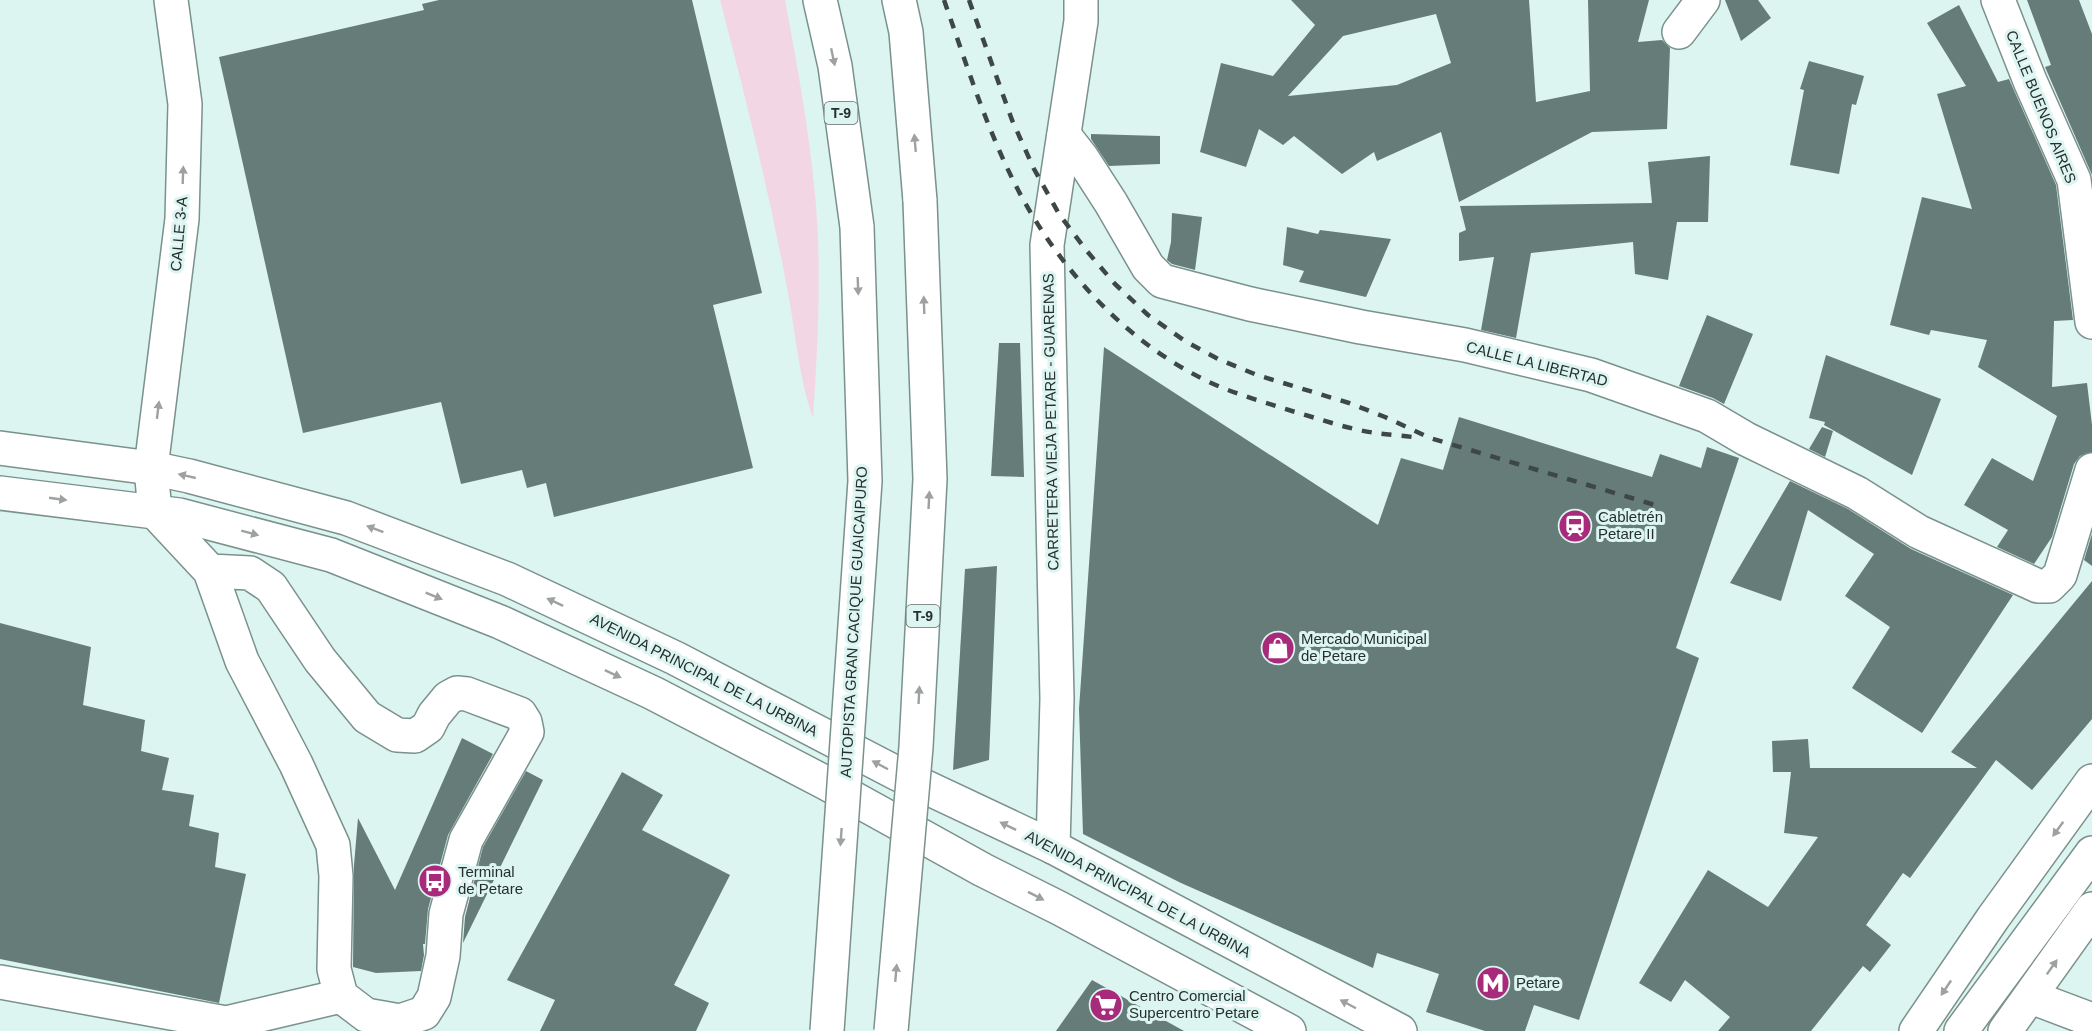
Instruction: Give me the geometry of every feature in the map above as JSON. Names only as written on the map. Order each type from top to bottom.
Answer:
[{"type":"main road","name":"CALLE 3-A","points":[[155,512],[151,468],[182,219],[185,104],[171,0]]},
{"type":"main road","name":"AUTOPISTA GRAN CACIQUE GUAICAIPURO","points":[[820,0],[835,66],[856,227],[865,481],[826,1031]]},
{"type":"main road","name":"T-9","points":[[891,1031],[916,747],[930,479],[920,201],[906,32],[899,0]]},
{"type":"main road","name":"CARRETERA VIEJA PETARE - GUARENAS","points":[[1053,847],[1057,699],[1047,245],[1081,21],[1082,0]]},
{"type":"main road","points":[[1679,32],[1704,0]]},
{"type":"main road","name":"CALLE BUENOS AIRES","points":[[1998,0],[2030,81],[2074,180],[2092,322]]},
{"type":"main road","name":"CALLE LA LIBERTAD","points":[[1064,135],[1111,203],[1148,267],[1162,281],[1250,304],[1360,327],[1465,345],[1591,375],[1707,416],[1746,439],[1857,493],[1919,532],[2038,586],[2049,586],[2060,575],[2092,470]]},
{"type":"main road","name":"AVENIDA PRINCIPAL DE LA URBINA","points":[[0,448],[151,468],[189,476],[346,518],[507,579],[675,658],[898,774],[1053,847],[1400,1031]]},
{"type":"main road","points":[[0,493],[179,515],[331,555],[510,627],[653,693],[815,777],[983,870],[1289,1031]]},
{"type":"main road","points":[[155,512],[210,571],[242,662],[296,764],[333,845],[336,876],[334,969],[341,996],[366,1015],[400,1021],[424,1013],[434,997],[443,956],[446,914],[466,840],[527,732],[525,723],[520,714],[467,694],[457,693],[448,698],[434,715],[428,728],[415,736],[397,735],[367,717],[320,660],[271,587],[250,573],[210,571]]},
{"type":"main road","points":[[1916,1031],[1993,918],[2092,781]]},
{"type":"main road","points":[[1961,1031],[2092,853]]},
{"type":"main road","points":[[2005,1031],[2092,909]]},
{"type":"main road","points":[[0,982],[226,1023],[341,996]]},
{"type":"main road","points":[[2031,997],[2092,1020]]},
{"type":"shaded area","points":[[720,0],[785,0],[806,121],[817,222],[819,306],[813,418],[801,370],[787,288],[764,179]]},
{"type":"building","points":[[439,0],[692,0],[762,293],[713,305],[753,468],[554,517],[546,483],[527,488],[522,470],[461,484],[441,402],[303,433],[219,57],[424,10],[422,4]]},
{"type":"building","points":[[1291,0],[1529,0],[1536,102],[1590,91],[1588,0],[1649,0],[1638,42],[1662,40],[1670,48],[1667,129],[1592,132],[1459,202],[1441,132],[1377,161],[1374,152],[1342,174],[1294,136],[1283,145],[1259,129],[1246,167],[1200,152],[1221,63],[1273,76],[1315,25]],"holes":[[[1436,14],[1451,63],[1397,85],[1288,96],[1343,36]]]},
{"type":"building","points":[[1725,0],[1758,0],[1771,18],[1741,41]]},
{"type":"building","points":[[2027,0],[2079,0],[2092,34],[2092,175],[2045,67],[2051,65]]},
{"type":"building","points":[[1959,5],[1998,82],[2009,79],[2056,185],[2073,320],[2054,321],[2052,387],[2087,383],[2092,425],[2092,452],[2080,456],[2074,464],[2052,537],[2034,564],[1997,547],[2008,530],[1964,505],[1992,458],[2033,481],[2057,416],[1978,367],[1987,340],[1931,330],[1929,335],[1890,325],[1922,197],[1972,209],[1937,94],[1966,86],[1927,23]]},
{"type":"building","points":[[1809,61],[1864,76],[1856,105],[1852,104],[1839,174],[1790,165],[1804,90],[1800,89]]},
{"type":"building","points":[[1091,134],[1160,136],[1160,164],[1109,166],[1091,139]]},
{"type":"building","points":[[1710,156],[1708,222],[1677,222],[1668,280],[1635,274],[1633,242],[1531,253],[1516,338],[1481,330],[1494,257],[1459,261],[1459,233],[1466,230],[1460,206],[1652,203],[1648,162]]},
{"type":"building","points":[[1172,213],[1202,217],[1195,270],[1172,264],[1167,260],[1171,242]]},
{"type":"building","points":[[1287,227],[1318,234],[1320,230],[1391,239],[1366,297],[1299,282],[1304,271],[1283,265]]},
{"type":"building","points":[[1707,315],[1753,334],[1724,404],[1679,386]]},
{"type":"building","points":[[999,343],[1020,343],[1024,477],[991,476]]},
{"type":"building","points":[[1104,347],[1378,525],[1401,458],[1443,470],[1459,417],[1652,477],[1660,454],[1701,468],[1707,447],[1739,458],[1676,648],[1699,658],[1579,1020],[1534,1005],[1525,1031],[1485,1031],[1426,1012],[1439,974],[1377,953],[1373,968],[1181,883],[1083,834],[1079,709]]},
{"type":"building","points":[[1826,355],[1941,399],[1912,475],[1824,425],[1825,422],[1809,418]]},
{"type":"building","points":[[1822,427],[1833,431],[1825,457],[1809,449]]},
{"type":"building","points":[[1790,481],[1848,509],[1911,549],[2013,595],[1922,733],[1852,688],[1890,627],[1845,596],[1874,554],[1808,510],[1781,601],[1730,583]]},
{"type":"building","points":[[2092,534],[2092,566],[2084,560]]},
{"type":"building","points":[[997,566],[989,760],[953,770],[965,569]]},
{"type":"building","points":[[2092,581],[2092,719],[2032,790],[1996,760],[1910,878],[1903,873],[1866,925],[1891,945],[1870,972],[1863,966],[1811,1031],[1718,1031],[1730,1017],[1685,980],[1671,1002],[1639,983],[1708,870],[1768,907],[1818,837],[1784,833],[1791,772],[1773,772],[1772,741],[1808,739],[1810,768],[1977,768],[1951,752]]},
{"type":"building","points":[[0,623],[91,647],[83,705],[145,720],[141,751],[169,758],[162,790],[194,795],[189,826],[219,833],[215,867],[246,874],[219,1003],[0,959]]},
{"type":"building","points":[[462,738],[493,754],[448,835],[428,909],[421,971],[376,973],[353,967],[354,865],[358,818],[395,890]]},
{"type":"building","points":[[526,771],[543,780],[463,943],[465,917],[483,847]]},
{"type":"building","points":[[622,772],[663,795],[642,830],[730,875],[674,985],[709,1003],[696,1031],[540,1031],[555,1000],[507,980]]},
{"type":"building","name":"Centro Comercial Supercentro Petare","points":[[1092,980],[1184,1031],[1056,1031]]},
{"type":"railway","points":[[944,0],[975,90],[1012,178],[1029,209],[1069,268],[1119,321],[1146,344],[1176,364],[1228,390],[1344,426],[1376,433],[1421,438]]},
{"type":"railway","points":[[969,0],[1012,120],[1034,169],[1059,214],[1115,284],[1148,315],[1185,341],[1218,359],[1257,375],[1349,403],[1430,438],[1655,505]]},
{"type":"place","name":"Cabletrén Petare II","points":[[1575,526]]},
{"type":"place","name":"Mercado Municipal de Petare","points":[[1278,648]]},
{"type":"place","name":"Terminal de Petare","points":[[435,881]]},
{"type":"place","name":"Petare","points":[[1493,983]]},
{"type":"place","name":"Centro Comercial Supercentro Petare","points":[[1106,1005]]}]
